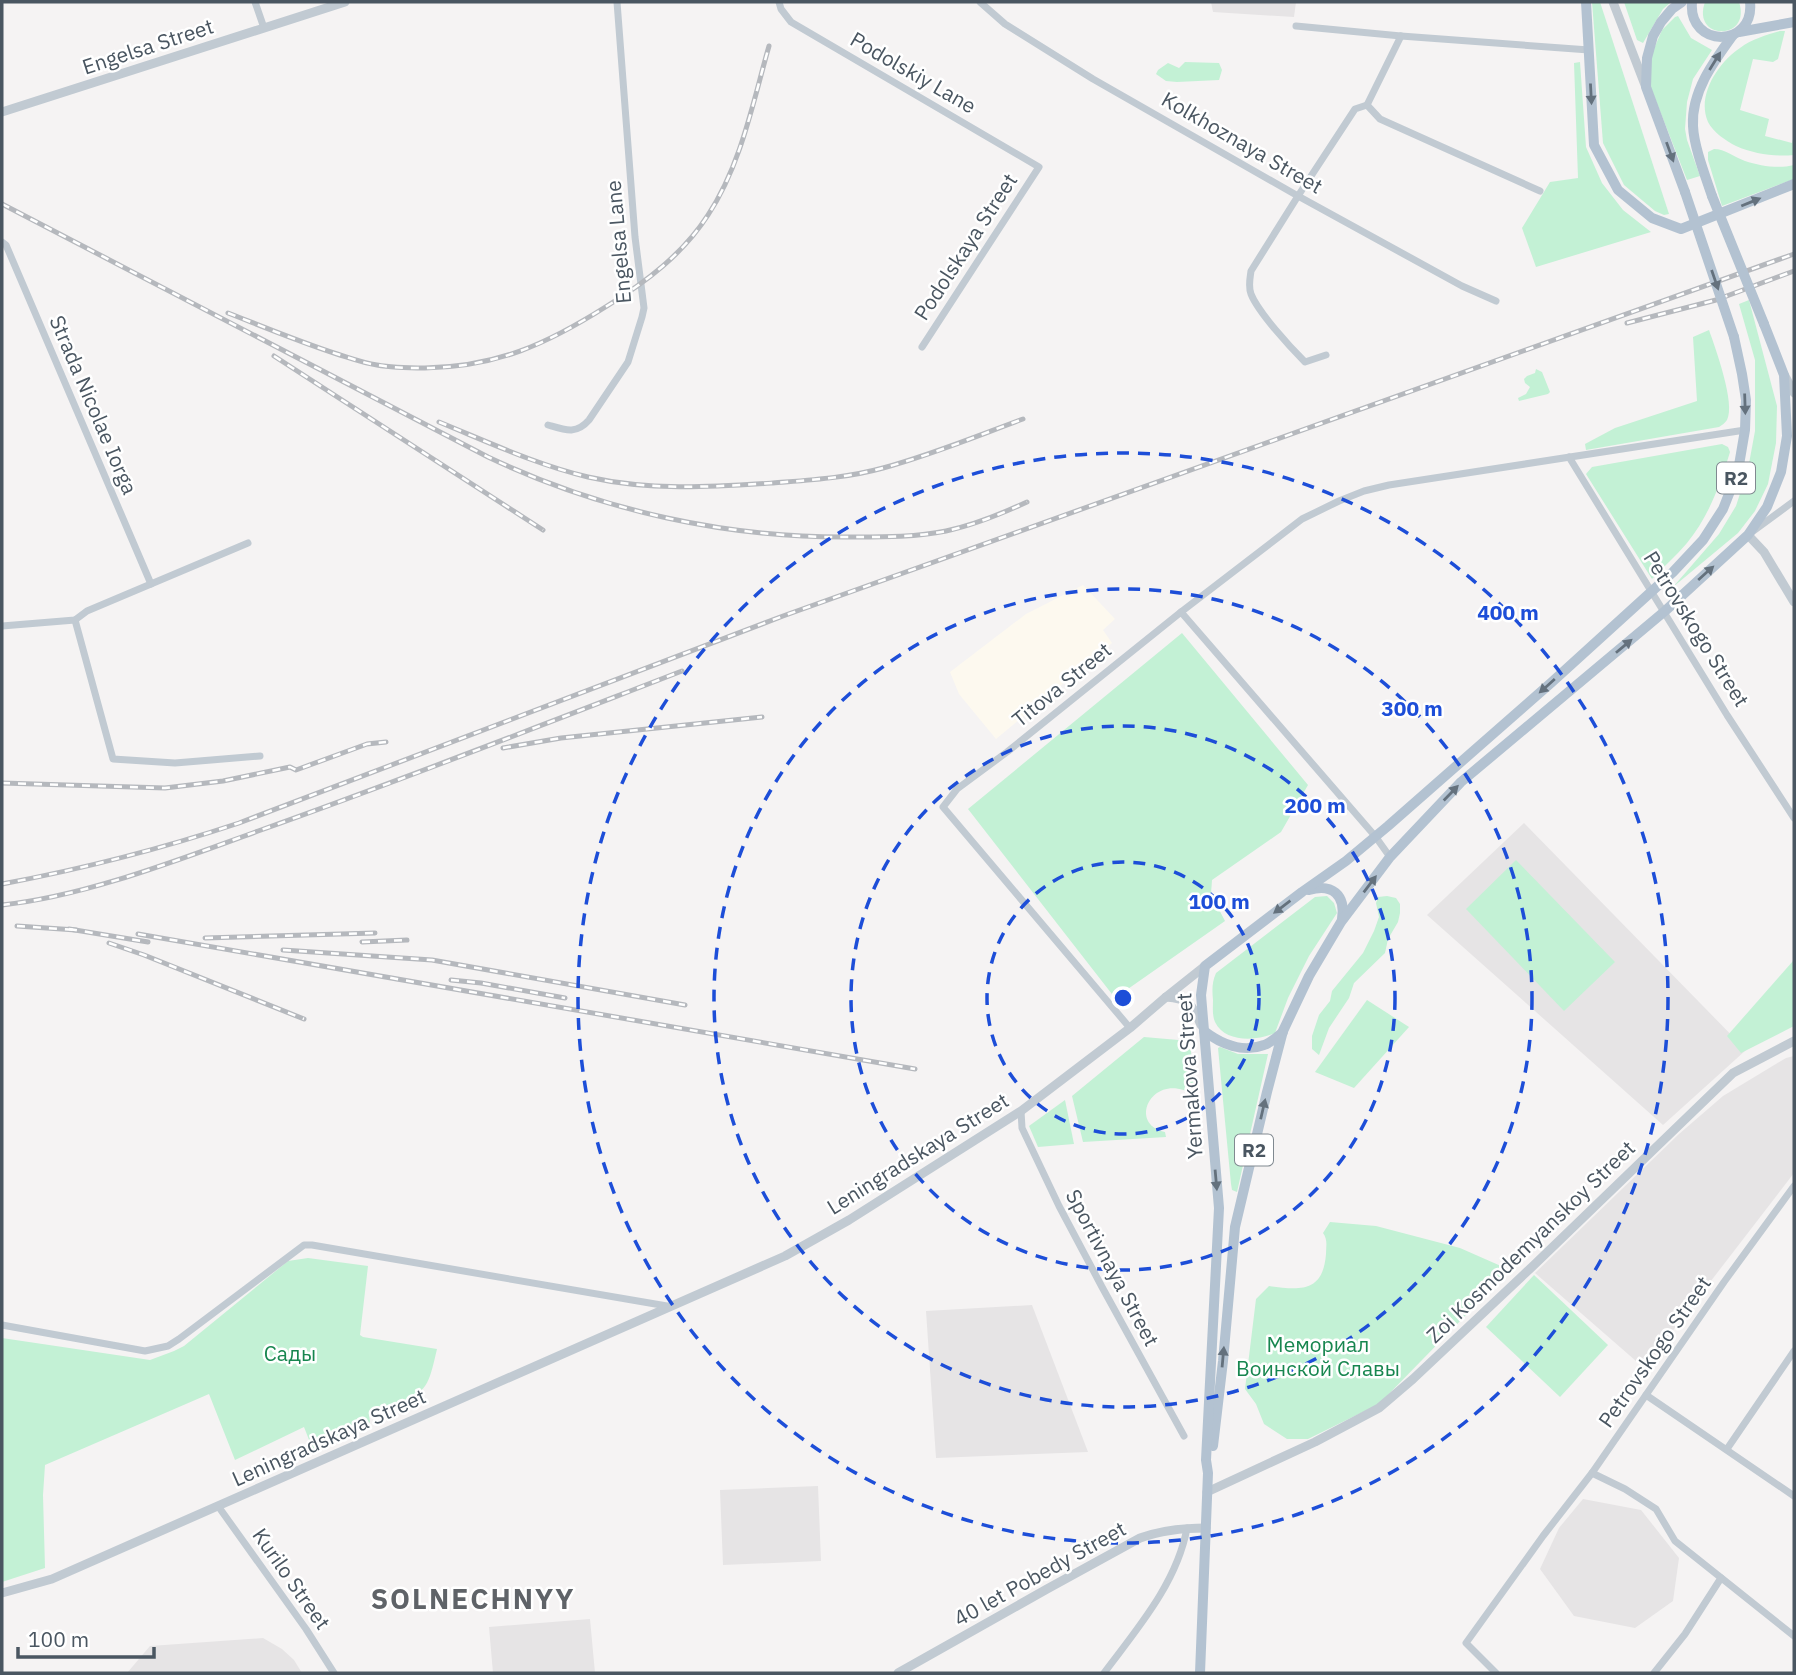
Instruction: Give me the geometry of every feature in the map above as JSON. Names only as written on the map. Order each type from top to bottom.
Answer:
[{"type":"main road","points":[[1586,2],[1594,145],[1618,190],[1652,218],[1681,229],[1794,184]]},
{"type":"main road","name":"R2","points":[[1652,591],[1703,540],[1723,509],[1738,471],[1745,430],[1746,400],[1734,337],[1646,87],[1647,58],[1653,36],[1666,16],[1682,2]]},
{"type":"main road","points":[[1692,2],[1693,16],[1698,27],[1708,35],[1721,38],[1794,22]]},
{"type":"main road","points":[[1736,33],[1746,24],[1750,15],[1750,2]]},
{"type":"main road","name":"R2","points":[[1665,611],[1748,535],[1767,507],[1781,472],[1787,436],[1784,375],[1712,196],[1693,126],[1695,103],[1704,81],[1714,61],[1736,33]]},
{"type":"main road","name":"Yermakova Street","points":[[1199,1673],[1219,1208],[1201,995],[1205,966],[1346,861],[1652,591]]},
{"type":"main road","name":"Yermakova Street","points":[[1208,1473],[1212,1461],[1223,1361],[1235,1227],[1283,1031],[1309,976],[1341,922],[1390,857],[1461,782],[1665,611]]},
{"type":"main road","points":[[1302,892],[1321,887],[1334,891],[1341,898],[1344,909],[1341,922]]},
{"type":"main road","points":[[1204,1031],[1231,1046],[1247,1048],[1266,1045],[1283,1031]]},
{"type":"street","points":[[255,2],[264,28]]},
{"type":"street","name":"Engelsa Street","points":[[2,112],[345,2]]},
{"type":"street","name":"Engelsa Lane","points":[[548,425],[576,430],[589,421],[628,362],[642,317],[643,297],[637,253],[617,2]]},
{"type":"street","name":"Podolskiy Lane","points":[[779,2],[791,22],[1039,167]]},
{"type":"street","name":"Kolkhoznaya Street","points":[[980,2],[1005,24],[1093,79],[1298,196],[1462,286],[1496,301]]},
{"type":"street","points":[[1613,2],[1646,87]]},
{"type":"street","points":[[1296,26],[1589,50]]},
{"type":"street","points":[[1367,106],[1401,36]]},
{"type":"street","points":[[1326,355],[1305,362],[1256,304],[1249,282],[1251,271],[1355,109],[1367,106]]},
{"type":"street","points":[[1367,106],[1380,119],[1540,191]]},
{"type":"street","name":"Podolskaya Street","points":[[922,347],[1039,167]]},
{"type":"street","name":"Strada Nicolae Iorga","points":[[2,242],[151,584]]},
{"type":"street","points":[[1784,375],[1794,393]]},
{"type":"street","points":[[1390,857],[1375,836],[1181,612],[1302,519],[1364,491],[1745,430]]},
{"type":"street","name":"Petrovskogo Street","points":[[1569,457],[1727,715],[1794,818]]},
{"type":"street","points":[[1794,501],[1748,535],[1764,552],[1794,601]]},
{"type":"street","points":[[2,626],[75,620],[87,611],[248,543]]},
{"type":"street","name":"Titova Street","points":[[1130,1028],[943,807],[957,789],[1181,612]]},
{"type":"street","points":[[75,620],[113,759],[175,763],[260,756]]},
{"type":"street","name":"Leningradskaya Street","points":[[2,1593],[51,1579],[785,1256],[849,1220],[1021,1111],[1130,1028],[1205,966]]},
{"type":"street","points":[[1166,996],[1182,998],[1192,1006],[1204,1031]]},
{"type":"street","name":"Zoi Kosmodemyanskoy Street","points":[[1207,1492],[1315,1442],[1379,1408],[1534,1265],[1733,1073],[1794,1041]]},
{"type":"street","name":"Sportivnaya Street","points":[[1021,1111],[1022,1128],[1059,1206],[1184,1436]]},
{"type":"street","name":"Petrovskogo Street","points":[[1496,1673],[1466,1643],[1592,1473],[1794,1186]]},
{"type":"street","points":[[2,1325],[135,1350],[153,1350],[178,1339],[304,1245],[667,1306]]},
{"type":"street","points":[[1727,1449],[1794,1350]]},
{"type":"street","points":[[1646,1395],[1794,1496]]},
{"type":"street","points":[[1592,1473],[1625,1489],[1656,1509],[1675,1541],[1794,1636]]},
{"type":"street","name":"Kurilo Street","points":[[218,1506],[306,1629],[334,1673]]},
{"type":"street","points":[[1104,1673],[1170,1577],[1180,1556],[1187,1528]]},
{"type":"street","name":"40 let Pobedy Street","points":[[898,1673],[1132,1543],[1156,1532],[1206,1528]]},
{"type":"street","points":[[1654,1673],[1685,1634],[1721,1578]]},
{"type":"shaded area","points":[[1211,2],[1296,2],[1294,17],[1213,12]]},
{"type":"shaded area","points":[[1083,585],[1115,619],[1103,630],[1112,643],[996,739],[959,694],[950,672],[1026,614]]},
{"type":"shaded area","points":[[1524,823],[1746,1050],[1663,1125],[1427,915]]},
{"type":"shaded area","points":[[1794,1056],[1794,1173],[1644,1368],[1535,1273],[1679,1134],[1723,1096],[1786,1058]]},
{"type":"shaded area","points":[[1032,1305],[1088,1452],[936,1458],[926,1311]]},
{"type":"shaded area","points":[[818,1486],[821,1561],[723,1565],[720,1490]]},
{"type":"shaded area","points":[[1583,1499],[1641,1510],[1679,1558],[1673,1601],[1635,1628],[1574,1616],[1540,1569],[1559,1528]]},
{"type":"shaded area","points":[[590,1619],[595,1673],[493,1673],[489,1627]]},
{"type":"shaded area","points":[[263,1638],[282,1649],[294,1660],[302,1673],[127,1673],[150,1646]]},
{"type":"green space","points":[[1592,2],[1600,2],[1669,214],[1655,211],[1624,185],[1603,143]]},
{"type":"green space","points":[[1624,2],[1671,2],[1663,9],[1643,43],[1637,40]]},
{"type":"green space","points":[[1705,2],[1739,2],[1741,15],[1737,24],[1722,31],[1713,29],[1706,24],[1703,15]]},
{"type":"green space","points":[[1678,16],[1691,38],[1712,50],[1693,79],[1687,102],[1685,129],[1700,176],[1687,180],[1651,88],[1650,58],[1662,30]]},
{"type":"green space","points":[[1785,31],[1778,59],[1773,62],[1753,59],[1740,110],[1769,119],[1765,136],[1792,143],[1794,135],[1794,155],[1779,156],[1750,151],[1724,139],[1708,122],[1705,101],[1707,90],[1717,70],[1732,54],[1749,42]]},
{"type":"green space","points":[[1185,62],[1219,63],[1222,70],[1219,80],[1166,81],[1156,74],[1168,63],[1179,68]]},
{"type":"green space","points":[[1580,62],[1586,147],[1602,183],[1623,210],[1651,232],[1536,267],[1522,228],[1550,182],[1578,178],[1574,63]]},
{"type":"green space","points":[[1714,149],[1757,164],[1776,167],[1794,165],[1794,179],[1722,206],[1708,160],[1708,152]]},
{"type":"green space","points":[[1749,300],[1777,406],[1776,443],[1768,484],[1755,511],[1738,533],[1673,587],[1719,534],[1736,506],[1748,469],[1755,431],[1755,360],[1739,304]]},
{"type":"green space","points":[[1709,330],[1727,389],[1729,412],[1724,423],[1719,427],[1586,450],[1585,444],[1615,428],[1697,401],[1693,337]]},
{"type":"green space","points":[[1536,369],[1542,372],[1550,392],[1519,401],[1518,398],[1526,394],[1530,387],[1524,379],[1535,373]]},
{"type":"green space","points":[[1722,444],[1728,447],[1730,452],[1708,511],[1687,543],[1652,579],[1586,474],[1592,467]]},
{"type":"green space","points":[[1182,633],[1308,785],[1281,832],[1212,880],[1211,894],[1225,921],[1115,998],[968,809]]},
{"type":"green space","points":[[1516,860],[1615,962],[1564,1011],[1466,909]]},
{"type":"green space","points":[[1327,896],[1334,903],[1337,913],[1309,956],[1288,998],[1275,1033],[1251,1039],[1226,1034],[1215,1022],[1213,1014],[1216,973],[1315,897]]},
{"type":"green space","points":[[1378,897],[1396,898],[1400,904],[1400,913],[1388,939],[1385,953],[1354,983],[1349,998],[1329,1028],[1319,1055],[1312,1049],[1312,1036],[1319,1015],[1330,1001],[1332,991],[1363,953],[1379,917],[1376,903]]},
{"type":"green space","points":[[1793,961],[1794,1026],[1741,1053],[1727,1036]]},
{"type":"green space","points":[[1367,1000],[1409,1027],[1354,1088],[1315,1072]]},
{"type":"green space","points":[[1144,1037],[1190,1041],[1195,1096],[1181,1089],[1168,1089],[1157,1093],[1150,1100],[1146,1109],[1147,1119],[1153,1127],[1165,1132],[1166,1137],[1083,1142],[1072,1096]]},
{"type":"green space","points":[[1220,1047],[1238,1054],[1268,1054],[1237,1192],[1232,1190],[1231,1184]]},
{"type":"green space","points":[[1065,1100],[1074,1144],[1038,1147],[1029,1126]]},
{"type":"green space","name":"Мемориал Воинской Славы","points":[[1330,1222],[1376,1226],[1460,1248],[1510,1270],[1379,1404],[1308,1439],[1287,1439],[1264,1424],[1256,1404],[1245,1389],[1256,1299],[1269,1286],[1300,1288],[1315,1282],[1324,1267],[1326,1238],[1323,1233]]},
{"type":"green space","name":"Сады","points":[[308,1258],[368,1266],[360,1335],[437,1349],[429,1379],[421,1391],[394,1408],[392,1405],[369,1415],[370,1422],[364,1428],[313,1450],[304,1427],[235,1460],[209,1394],[45,1465],[45,1568],[2,1582],[2,1338],[150,1360],[184,1346],[288,1261]]},
{"type":"green space","points":[[1534,1275],[1608,1345],[1560,1397],[1486,1327]]},
{"type":"railway","points":[[228,313],[352,359],[401,368],[451,367],[498,358],[563,332],[650,277],[675,255],[698,229],[719,196],[738,154],[769,46]]},
{"type":"railway","points":[[2,204],[488,457],[576,493],[621,507],[714,527],[761,533],[878,537],[946,531],[987,519],[1027,502]]},
{"type":"railway","points":[[2,884],[121,858],[239,823],[783,616],[1794,254]]},
{"type":"railway","points":[[1627,323],[1716,300],[1794,271]]},
{"type":"railway","points":[[274,356],[543,530]]},
{"type":"railway","points":[[439,422],[569,472],[611,481],[680,487],[773,483],[856,474],[919,457],[1023,419]]},
{"type":"railway","points":[[2,905],[67,894],[166,864],[419,772],[682,671]]},
{"type":"railway","points":[[503,748],[561,738],[762,717]]},
{"type":"railway","points":[[2,783],[165,788],[223,781],[290,767],[296,770],[367,744],[386,742]]},
{"type":"railway","points":[[17,926],[76,930]]},
{"type":"railway","points":[[69,929],[148,942]]},
{"type":"railway","points":[[205,938],[375,933]]},
{"type":"railway","points":[[138,934],[915,1069]]},
{"type":"railway","points":[[362,942],[407,940]]},
{"type":"railway","points":[[109,943],[304,1019]]},
{"type":"railway","points":[[283,950],[432,960],[685,1005]]},
{"type":"railway","points":[[451,980],[565,998]]},
{"type":"district","name":"SOLNECHNYY","points":[[473,1599]]}]
